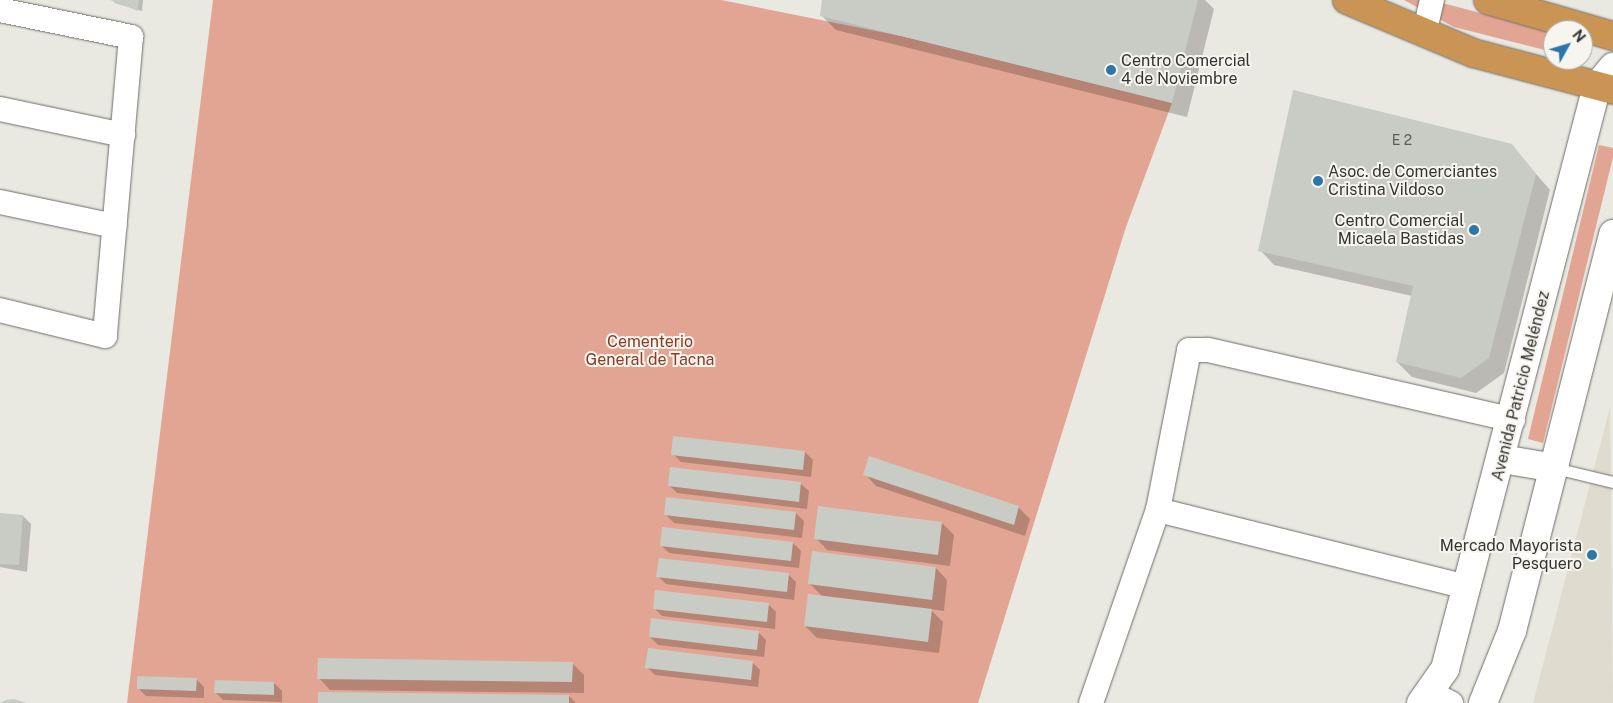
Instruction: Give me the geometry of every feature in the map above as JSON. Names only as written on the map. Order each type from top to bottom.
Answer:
[{"type":"highway","points":[[1348,0],[1425,30],[1473,53],[1608,81]]},
{"type":"highway","points":[[1488,0],[1613,36]]},
{"type":"street","points":[[1425,30],[1432,0]]},
{"type":"street","points":[[0,10],[131,37],[105,336],[0,310]]},
{"type":"street","name":"Avenida Patricio Meléndez","points":[[1434,699],[1445,669],[1608,81]]},
{"type":"street","points":[[0,108],[123,135]]},
{"type":"street","points":[[0,202],[115,226]]},
{"type":"street","points":[[1483,703],[1505,654],[1555,468],[1613,234]]},
{"type":"street","points":[[1091,703],[1158,510],[1189,350],[1208,350],[1513,420]]},
{"type":"street","points":[[1502,459],[1555,468]]},
{"type":"street","points":[[1158,510],[1468,587]]},
{"type":"lane","points":[[1555,468],[1613,482]]},
{"type":"shaded area","name":"Mercado Mayorista Pesquero","points":[[1610,407],[1613,703],[1533,703]]},
{"type":"green space","name":"Cementerio General de Tacna","points":[[213,0],[721,0],[911,38],[1172,103],[1126,227],[978,703],[127,703]]},
{"type":"green space","points":[[1404,0],[1431,0],[1543,29],[1543,49],[1454,27]]},
{"type":"green space","points":[[1599,145],[1613,148],[1613,157],[1543,443],[1528,439]]},
{"type":"building","points":[[110,0],[139,0],[138,11]]},
{"type":"building","name":"Centro Comercial 4 de Noviembre","points":[[822,0],[1198,0],[1172,103],[820,16]]},
{"type":"building","points":[[1293,90],[1512,144],[1536,174],[1489,358],[1461,378],[1396,362],[1413,286],[1258,251]]},
{"type":"building","points":[[673,436],[805,451],[803,470],[671,455]]},
{"type":"building","points":[[869,456],[1019,506],[1014,525],[863,475]]},
{"type":"building","points":[[670,467],[801,482],[799,502],[668,486]]},
{"type":"building","points":[[666,497],[796,512],[794,530],[664,515]]},
{"type":"building","points":[[818,506],[942,522],[938,555],[814,539]]},
{"type":"building","points":[[0,513],[23,515],[19,565],[0,564]]},
{"type":"building","points":[[662,527],[793,542],[791,561],[660,546]]},
{"type":"building","points":[[812,551],[936,567],[932,600],[808,584]]},
{"type":"building","points":[[659,558],[789,573],[787,592],[656,577]]},
{"type":"building","points":[[655,590],[769,603],[767,622],[653,609]]},
{"type":"building","points":[[808,594],[932,609],[928,642],[804,626]]},
{"type":"building","points":[[651,618],[759,631],[757,650],[649,637]]},
{"type":"building","points":[[648,648],[753,661],[751,680],[645,668]]},
{"type":"building","points":[[318,658],[573,662],[572,682],[317,679]]},
{"type":"building","points":[[137,676],[197,678],[196,691],[137,689]]},
{"type":"building","points":[[215,680],[274,682],[274,695],[214,693]]},
{"type":"building","points":[[318,692],[569,695],[569,703],[318,703]]},
{"type":"building","points":[[14,699],[27,703],[0,703],[6,700]]},
{"type":"place","name":"Centro Comercial 4 de Noviembre","points":[[1111,70]]},
{"type":"place","name":"Asoc. de Comerciantes Cristina Vildoso","points":[[1318,181]]},
{"type":"place","name":"Centro Comercial Micaela Bastidas","points":[[1474,230]]},
{"type":"place","name":"Mercado Mayorista Pesquero","points":[[1592,555]]}]
